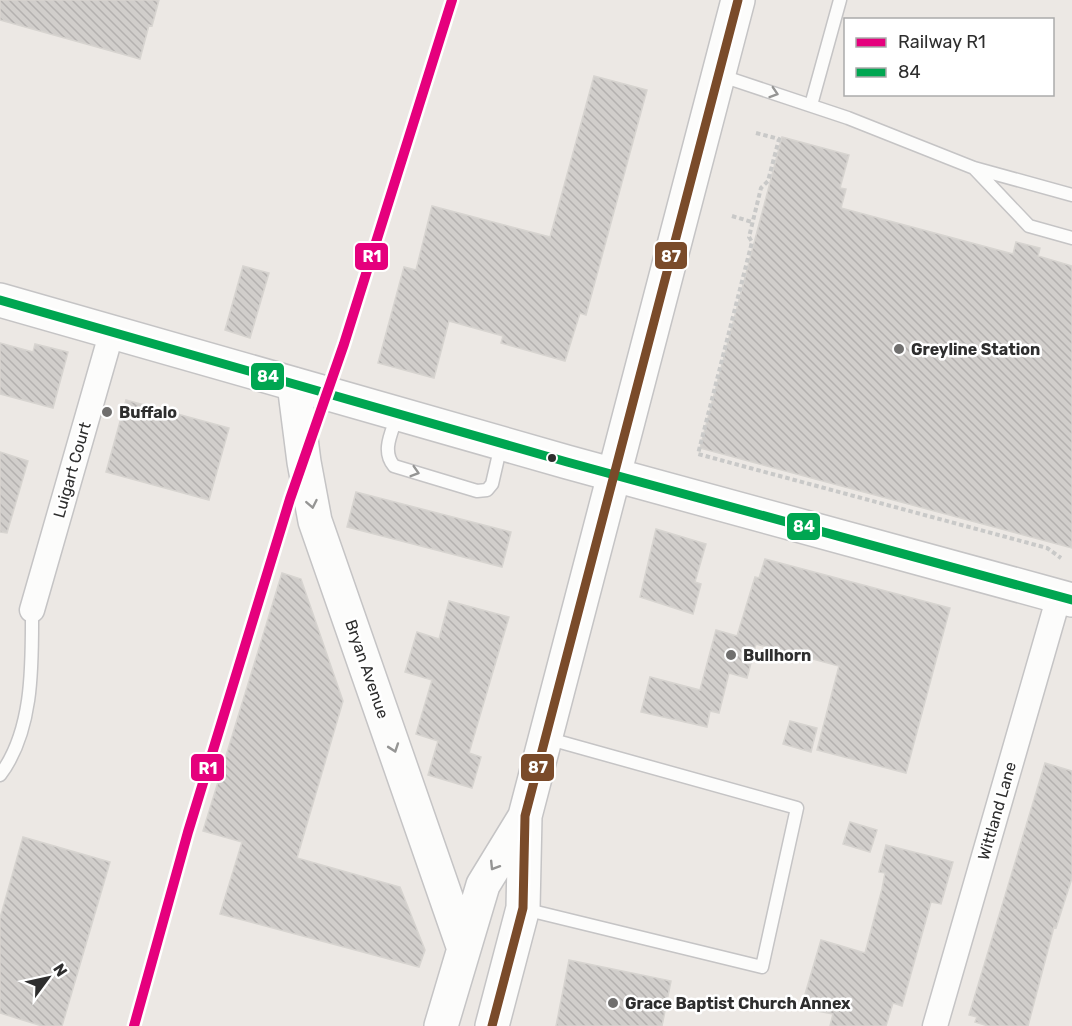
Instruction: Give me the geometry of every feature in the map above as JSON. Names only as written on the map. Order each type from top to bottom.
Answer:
[{"type":"street","points":[[492,1026],[523,908],[525,816],[612,474],[738,0]]},
{"type":"street","points":[[0,300],[612,474],[1065,598]]},
{"type":"street","name":"Luigart Court","points":[[32,610],[112,331]]},
{"type":"street","name":"Bryan Avenue","points":[[294,384],[304,462],[315,521],[464,949]]},
{"type":"street","name":"Wittland Lane","points":[[934,1026],[1065,598]]},
{"type":"street","points":[[441,1026],[483,885],[525,816]]},
{"type":"lane","points":[[811,105],[840,0]]},
{"type":"lane","points":[[718,75],[848,118],[974,168],[1072,195]]},
{"type":"lane","points":[[974,168],[1029,226],[1072,238]]},
{"type":"lane","points":[[399,412],[387,450],[389,460],[394,466],[477,491],[487,490],[492,484],[501,442]]},
{"type":"lane","points":[[0,775],[7,765],[27,711],[32,610]]},
{"type":"lane","points":[[523,908],[762,967],[797,808],[546,738]]},
{"type":"path","points":[[756,133],[779,139],[768,180],[761,188],[752,222],[749,237],[752,242],[698,454],[1047,548],[1061,558]]},
{"type":"path","points":[[732,216],[752,222]]},
{"type":"building","points":[[0,0],[159,0],[152,26],[149,25],[140,59],[0,20]]},
{"type":"building","points":[[594,76],[647,90],[586,315],[580,313],[565,361],[501,343],[503,336],[449,321],[434,378],[378,363],[404,267],[416,270],[432,206],[550,237]]},
{"type":"building","name":"Greyline Station","points":[[782,137],[849,155],[840,188],[846,189],[841,208],[1013,254],[1016,242],[1040,248],[1038,256],[1072,266],[1072,548],[700,448]]},
{"type":"building","points":[[243,266],[269,273],[250,338],[225,330]]},
{"type":"building","points":[[0,343],[33,352],[35,344],[68,352],[53,408],[0,394]]},
{"type":"building","points":[[126,400],[229,428],[209,500],[106,472]]},
{"type":"building","points":[[0,452],[28,461],[7,533],[0,532]]},
{"type":"building","points":[[356,492],[511,532],[502,567],[347,527]]},
{"type":"building","points":[[656,529],[706,544],[695,582],[701,584],[693,614],[640,597]]},
{"type":"building","points":[[765,559],[950,608],[906,773],[817,750],[839,666],[756,644],[747,678],[729,673],[719,713],[710,711],[707,727],[641,712],[650,677],[700,690],[716,630],[737,636],[755,577],[759,578]]},
{"type":"building","points":[[282,573],[301,579],[343,701],[297,858],[400,887],[425,950],[419,967],[220,914],[242,842],[203,831]]},
{"type":"building","points":[[449,601],[509,617],[469,753],[481,757],[472,788],[428,775],[438,741],[416,734],[432,680],[405,672],[417,632],[439,639]]},
{"type":"building","points":[[790,721],[817,728],[811,752],[783,744]]},
{"type":"building","points":[[1045,763],[1072,771],[1072,878],[1056,928],[1054,927],[1028,1026],[988,1026],[975,1022],[977,1017],[969,1015]]},
{"type":"building","points":[[850,822],[877,830],[870,852],[843,844]]},
{"type":"building","points":[[23,837],[110,862],[62,1026],[42,1026],[0,1013],[0,918]]},
{"type":"building","points":[[886,845],[953,862],[941,904],[931,902],[902,1006],[893,1003],[886,1026],[830,1026],[833,1014],[801,1008],[821,940],[865,953],[882,889],[885,873],[879,872]]},
{"type":"building","name":"Grace Baptist Church Annex","points":[[569,960],[671,981],[662,1026],[556,1026]]},
{"type":"rail line","name":"R1","points":[[134,1026],[188,832],[290,499],[344,344],[452,0]]},
{"type":"transit line","name":"87","points":[[492,1026],[523,908],[525,816],[738,0]]},
{"type":"transit line","name":"84","points":[[0,300],[567,462],[1072,600]]},
{"type":"place","name":"Greyline Station","points":[[899,349]]},
{"type":"place","name":"Buffalo","points":[[107,412]]},
{"type":"place","name":"Bullhorn","points":[[731,655]]},
{"type":"place","name":"Grace Baptist Church Annex","points":[[613,1003]]}]
